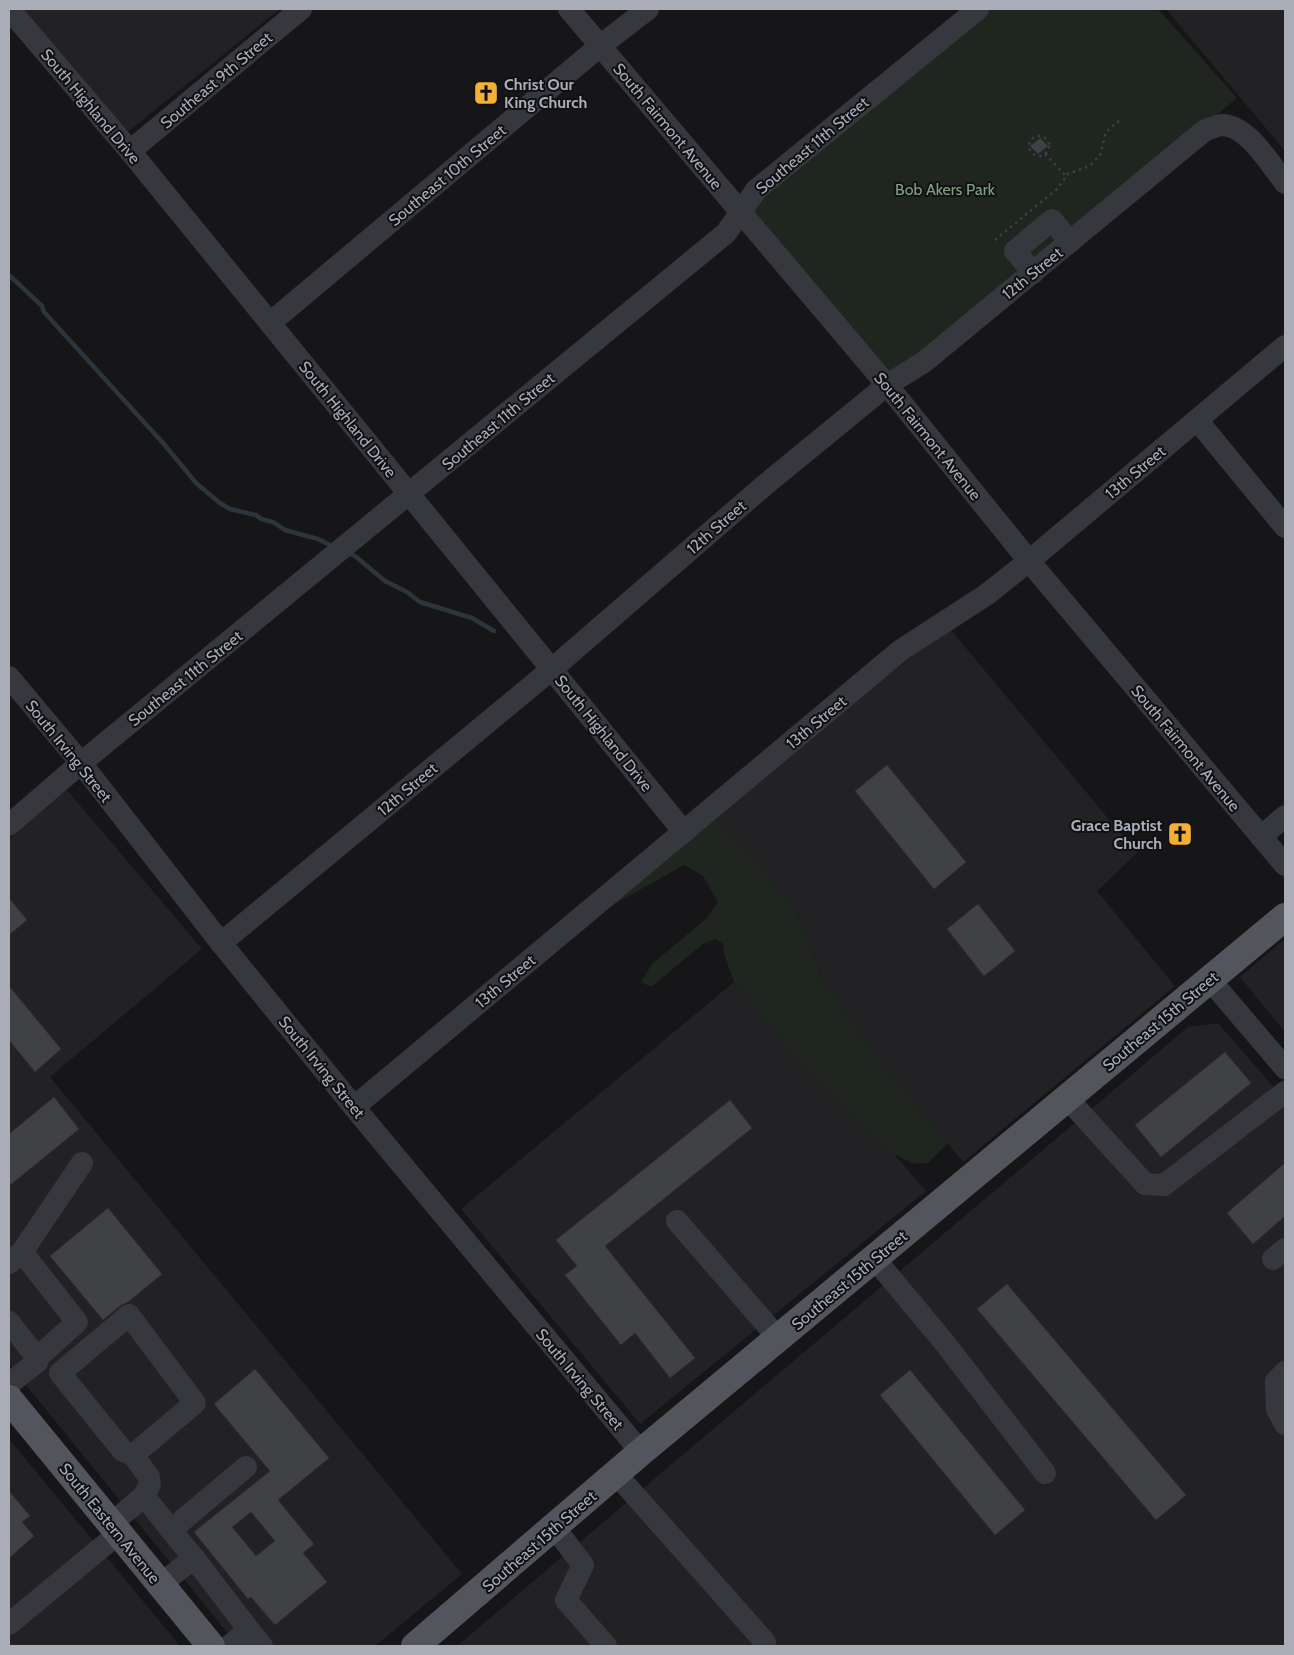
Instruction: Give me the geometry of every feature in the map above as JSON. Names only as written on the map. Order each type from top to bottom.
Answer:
[{"type":"main road","name":"Southeast 15th Street","points":[[415,1646],[641,1452],[1285,917]]},
{"type":"main road","name":"South Eastern Avenue","points":[[9,1399],[211,1646]]},
{"type":"street","name":"South Highland Drive","points":[[9,9],[130,151],[684,832]]},
{"type":"street","name":"Southeast 9th Street","points":[[130,151],[301,9]]},
{"type":"street","name":"South Fairmont Avenue","points":[[569,9],[887,386],[1029,561],[1285,865]]},
{"type":"street","name":"Southeast 10th Street","points":[[270,323],[600,46],[648,9]]},
{"type":"street","name":"Southeast 11th Street","points":[[9,825],[81,763],[726,234],[756,190],[978,9]]},
{"type":"street","name":"12th Street","points":[[221,942],[552,669],[766,484],[887,386],[924,362],[1204,131],[1221,124],[1236,128],[1250,139],[1285,183]]},
{"type":"street","name":"13th Street","points":[[354,1107],[901,650],[986,595],[1029,561],[1285,346]]},
{"type":"street","points":[[1197,420],[1285,526]]},
{"type":"street","name":"South Irving Street","points":[[9,677],[81,763],[221,942],[354,1107],[641,1452]]},
{"type":"street","points":[[1261,837],[1285,816]]},
{"type":"street","points":[[1210,980],[1285,1068]]},
{"type":"street","points":[[1067,1098],[1145,1184],[1164,1185],[1285,1092]]},
{"type":"street","points":[[9,1384],[37,1362],[38,1358],[77,1322],[15,1258],[82,1163]]},
{"type":"street","points":[[677,1221],[778,1338]]},
{"type":"street","points":[[874,1258],[944,1342],[1045,1474]]},
{"type":"street","points":[[9,1624],[115,1528],[144,1496],[150,1484],[149,1477],[133,1455],[123,1451],[60,1373],[129,1315],[195,1403],[133,1455]]},
{"type":"street","points":[[11,1328],[38,1358]]},
{"type":"street","points":[[1285,1372],[1276,1381],[1277,1409],[1285,1424]]},
{"type":"street","points":[[171,1530],[246,1467]]},
{"type":"street","points":[[616,1474],[765,1642]]},
{"type":"street","points":[[144,1496],[255,1638],[229,1646]]},
{"type":"street","points":[[554,1527],[584,1565],[566,1600],[606,1646]]},
{"type":"street","points":[[161,1584],[194,1558]]},
{"type":"path","points":[[995,240],[1056,189],[1066,176],[1096,161],[1101,153],[1107,130],[1122,118]]},
{"type":"path","points":[[1038,136],[1047,140],[1049,147],[1045,154],[1038,156],[1032,153],[1030,145],[1032,139],[1038,136]]},
{"type":"path","points":[[1045,154],[1066,176]]},
{"type":"shaded area","points":[[19,9],[280,9],[125,134]]},
{"type":"shaded area","points":[[1166,9],[1285,9],[1285,151]]},
{"type":"shaded area","points":[[951,630],[1137,853],[1097,891],[1175,986],[963,1162],[891,1075],[821,977],[797,912],[762,869],[712,816],[922,648]]},
{"type":"shaded area","points":[[67,790],[202,949],[50,1077],[462,1574],[375,1646],[238,1646],[9,1364],[9,839]]},
{"type":"shaded area","points":[[1285,939],[1285,1032],[1240,977]]},
{"type":"shaded area","points":[[734,982],[798,1059],[861,1125],[894,1154],[926,1191],[640,1424],[461,1209]]},
{"type":"shaded area","points":[[1218,1023],[1285,1100],[1285,1646],[457,1646],[1188,1027]]},
{"type":"shaded area","points":[[9,1439],[114,1566],[180,1646],[9,1646]]},
{"type":"green space","name":"Bob Akers Park","points":[[984,9],[1158,9],[1237,98],[1014,282],[908,366],[885,371],[754,214],[753,203]]},
{"type":"green space","points":[[712,816],[762,869],[797,912],[821,977],[891,1075],[948,1143],[928,1163],[914,1164],[894,1154],[861,1126],[797,1059],[734,982],[724,954],[723,944],[715,939],[703,944],[651,987],[641,982],[652,964],[707,918],[718,902],[703,876],[684,865],[613,905]]},
{"type":"building","points":[[1040,138],[1048,146],[1038,154],[1030,146]]},
{"type":"building","points":[[887,765],[966,862],[934,889],[855,791]]},
{"type":"building","points":[[9,898],[27,920],[9,935]]},
{"type":"building","points":[[978,904],[1015,951],[984,976],[947,929]]},
{"type":"building","points":[[9,986],[61,1049],[35,1072],[9,1040]]},
{"type":"building","points":[[1225,1052],[1251,1083],[1161,1157],[1135,1125]]},
{"type":"building","points":[[54,1097],[79,1129],[9,1186],[9,1134]]},
{"type":"building","points":[[730,1100],[752,1128],[605,1246],[695,1358],[670,1378],[635,1333],[621,1345],[565,1275],[577,1266],[556,1240]]},
{"type":"building","points":[[1285,1163],[1285,1216],[1253,1244],[1227,1213]]},
{"type":"building","points":[[108,1208],[162,1274],[103,1320],[50,1256]]},
{"type":"building","points":[[1007,1284],[1186,1495],[1156,1520],[977,1309]]},
{"type":"building","points":[[255,1369],[329,1458],[278,1500],[314,1544],[303,1553],[327,1582],[275,1625],[251,1597],[248,1599],[194,1532],[270,1471],[214,1404]],"holes":[[[251,1512],[275,1541],[256,1556],[232,1527]]]},
{"type":"building","points":[[910,1370],[1025,1510],[995,1535],[880,1395]]},
{"type":"building","points":[[9,1491],[30,1516],[22,1522],[34,1536],[9,1558]]},
{"type":"waterway","points":[[9,275],[42,306],[44,312],[163,443],[197,484],[230,509],[256,515],[261,519],[273,522],[285,530],[318,539],[334,547]]},
{"type":"waterway","points":[[347,553],[355,556],[385,581],[407,592],[420,602],[472,618],[494,631]]},
{"type":"place","name":"Christ Our King Church","points":[[486,93]]},
{"type":"place","name":"Grace Baptist Church","points":[[1180,834]]}]
